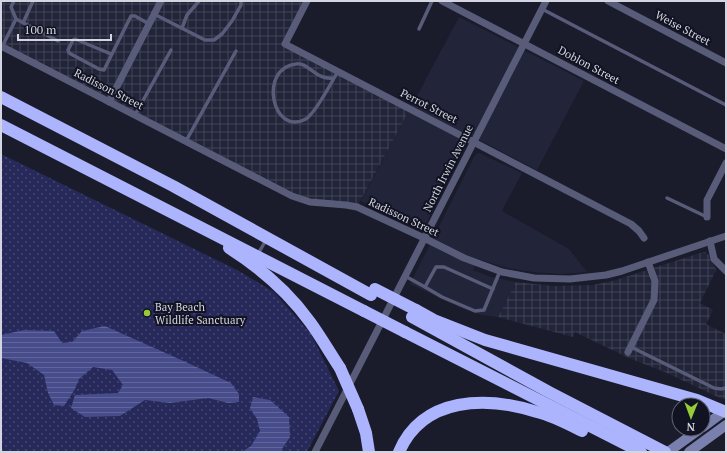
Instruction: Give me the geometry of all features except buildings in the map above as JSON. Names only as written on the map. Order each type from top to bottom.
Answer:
[{"type":"highway","points":[[1,97],[120,158],[373,292],[549,392],[666,452]]},
{"type":"highway","points":[[1,125],[641,452]]},
{"type":"highway","points":[[190,221],[245,260],[281,289],[310,322],[340,368],[358,409],[366,433],[369,452]]},
{"type":"highway","points":[[414,314],[485,340],[697,400],[726,411]]},
{"type":"highway","points":[[399,452],[403,442],[420,422],[448,407],[482,402],[500,403],[538,412],[573,426],[626,452]]},
{"type":"main road","points":[[711,421],[726,411]]},
{"type":"main road","points":[[689,452],[726,425]]},
{"type":"main road","points":[[666,452],[688,437]]},
{"type":"street","points":[[109,102],[161,1]]},
{"type":"street","name":"Perrot Street","points":[[307,1],[285,44],[632,224],[644,238]]},
{"type":"street","name":"Doblon Street","points":[[442,1],[726,149]]},
{"type":"street","name":"North Irwin Avenue","points":[[315,452],[546,1]]},
{"type":"street","name":"Weise Street","points":[[608,1],[726,63]]},
{"type":"street","name":"Radisson Street","points":[[2,47],[301,199],[322,204],[346,205],[366,210],[464,258],[500,271],[534,278],[570,279],[606,275],[726,236]]},
{"type":"street","points":[[707,217],[707,200],[726,163]]},
{"type":"street","points":[[710,242],[714,258],[726,271]]},
{"type":"street","points":[[629,350],[654,300],[656,291],[648,262]]},
{"type":"lane","points":[[14,1],[11,7],[16,19],[58,41]]},
{"type":"lane","points":[[23,22],[33,1]]},
{"type":"lane","points":[[182,28],[188,15],[199,1]]},
{"type":"lane","points":[[154,14],[205,40],[214,40],[222,34],[232,21],[241,5],[241,1]]},
{"type":"lane","points":[[419,29],[432,1]]},
{"type":"lane","points":[[542,9],[726,105]]},
{"type":"lane","points":[[111,54],[75,39],[72,40],[68,50],[69,53],[99,69],[104,70],[131,16],[135,16],[149,24]]},
{"type":"lane","points":[[2,47],[16,19]]},
{"type":"lane","points":[[135,115],[171,50]]},
{"type":"lane","points":[[186,141],[236,50]]},
{"type":"lane","points":[[297,63],[300,51]]},
{"type":"lane","points":[[310,69],[317,60]]},
{"type":"lane","points":[[334,78],[326,79],[297,63],[289,66],[276,78],[272,91],[278,110],[286,120],[301,120],[311,115],[334,78],[338,71]]},
{"type":"lane","points":[[667,198],[707,217]]},
{"type":"lane","points":[[257,255],[267,237]]},
{"type":"lane","points":[[425,287],[436,268],[444,267],[493,289]]},
{"type":"lane","points":[[405,276],[442,297],[475,311],[484,310],[500,271]]},
{"type":"lane","points":[[629,350],[714,388],[726,388]]},
{"type":"shaded area","points":[[1,1],[307,1],[285,43],[410,109],[357,207],[310,202],[1,46]]},
{"type":"shaded area","points":[[459,17],[584,81],[537,170],[470,135],[426,224],[422,228],[417,228],[361,201]]},
{"type":"shaded area","points":[[479,153],[522,173],[502,211],[569,249],[587,272],[561,274],[533,272],[508,268],[478,259],[473,270],[491,277],[516,282],[498,317],[482,315],[461,308],[410,284],[473,159],[476,154]]},
{"type":"shaded area","name":"Bay Beach Wildlife Sanctuary","points":[[1,154],[237,270],[274,292],[311,334],[339,391],[307,452],[1,452]]},
{"type":"shaded area","points":[[705,252],[710,256],[716,270],[700,303],[713,310],[706,324],[726,334],[726,398],[722,399],[667,373],[631,359],[575,332],[573,337],[498,317],[516,282],[553,286],[593,285],[616,280]]},
{"type":"water","points":[[105,326],[231,383],[239,394],[239,402],[228,403],[208,398],[170,403],[145,400],[120,416],[85,417],[71,408],[75,395],[118,393],[123,385],[112,370],[93,367],[79,379],[75,389],[64,406],[54,405],[48,393],[44,375],[27,363],[1,358],[1,335],[24,330],[54,331],[62,343],[72,342],[82,331]]},
{"type":"water","points":[[253,397],[270,400],[289,417],[290,437],[280,452],[242,452],[251,446],[260,431],[257,419],[250,408]]},
{"type":"place","name":"Bay Beach Wildlife Sanctuary","points":[[147,313]]}]
